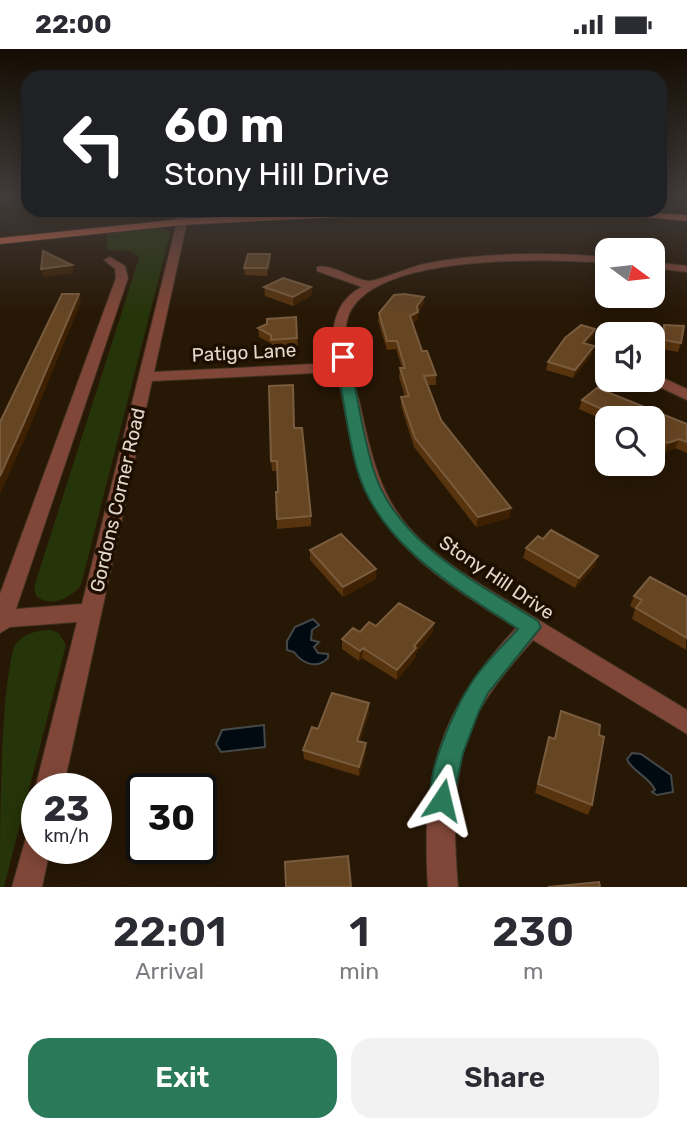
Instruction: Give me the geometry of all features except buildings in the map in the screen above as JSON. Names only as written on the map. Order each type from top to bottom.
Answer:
[{"type":"main road","points":[[0,241],[42,235]]},
{"type":"street","name":"Gordons Corner Road","points":[[53,773],[146,377],[176,235]]},
{"type":"street","name":"Stony Hill Drive","points":[[595,259],[560,257],[446,263],[414,268],[368,285],[346,307],[339,324],[344,367],[365,470],[386,513],[425,555],[531,627],[687,723]]},
{"type":"street","points":[[90,612],[1,621],[122,278],[121,268],[110,260]]},
{"type":"street","points":[[665,266],[687,269]]},
{"type":"street","points":[[321,269],[368,285]]},
{"type":"street","name":"Patigo Lane","points":[[146,377],[344,367]]},
{"type":"street","points":[[665,384],[687,395]]},
{"type":"street","points":[[443,887],[440,819],[451,753],[481,686],[531,627]]},
{"type":"street","points":[[27,887],[32,864]]},
{"type":"green space","points":[[107,235],[170,235],[81,585],[66,598],[42,600],[36,596],[34,587],[139,258],[130,251],[107,250]]},
{"type":"green space","points":[[51,630],[59,633],[66,645],[33,773],[21,773],[21,821],[4,887],[0,887],[2,763],[9,668],[14,647],[25,636]]},
{"type":"shaded area","points":[[313,619],[319,625],[312,630],[311,640],[319,642],[314,647],[318,653],[328,654],[328,658],[319,664],[305,662],[294,652],[287,650],[287,641],[295,627]]},
{"type":"shaded area","points":[[264,725],[265,747],[221,752],[216,744],[222,730]]},
{"type":"shaded area","points":[[632,753],[641,754],[671,775],[673,792],[657,795],[652,792],[655,790],[649,781],[629,763],[627,759]]},
{"type":"route","points":[[343,357],[365,470],[386,513],[425,555],[531,627],[481,686],[469,708],[451,753],[442,800]]}]
